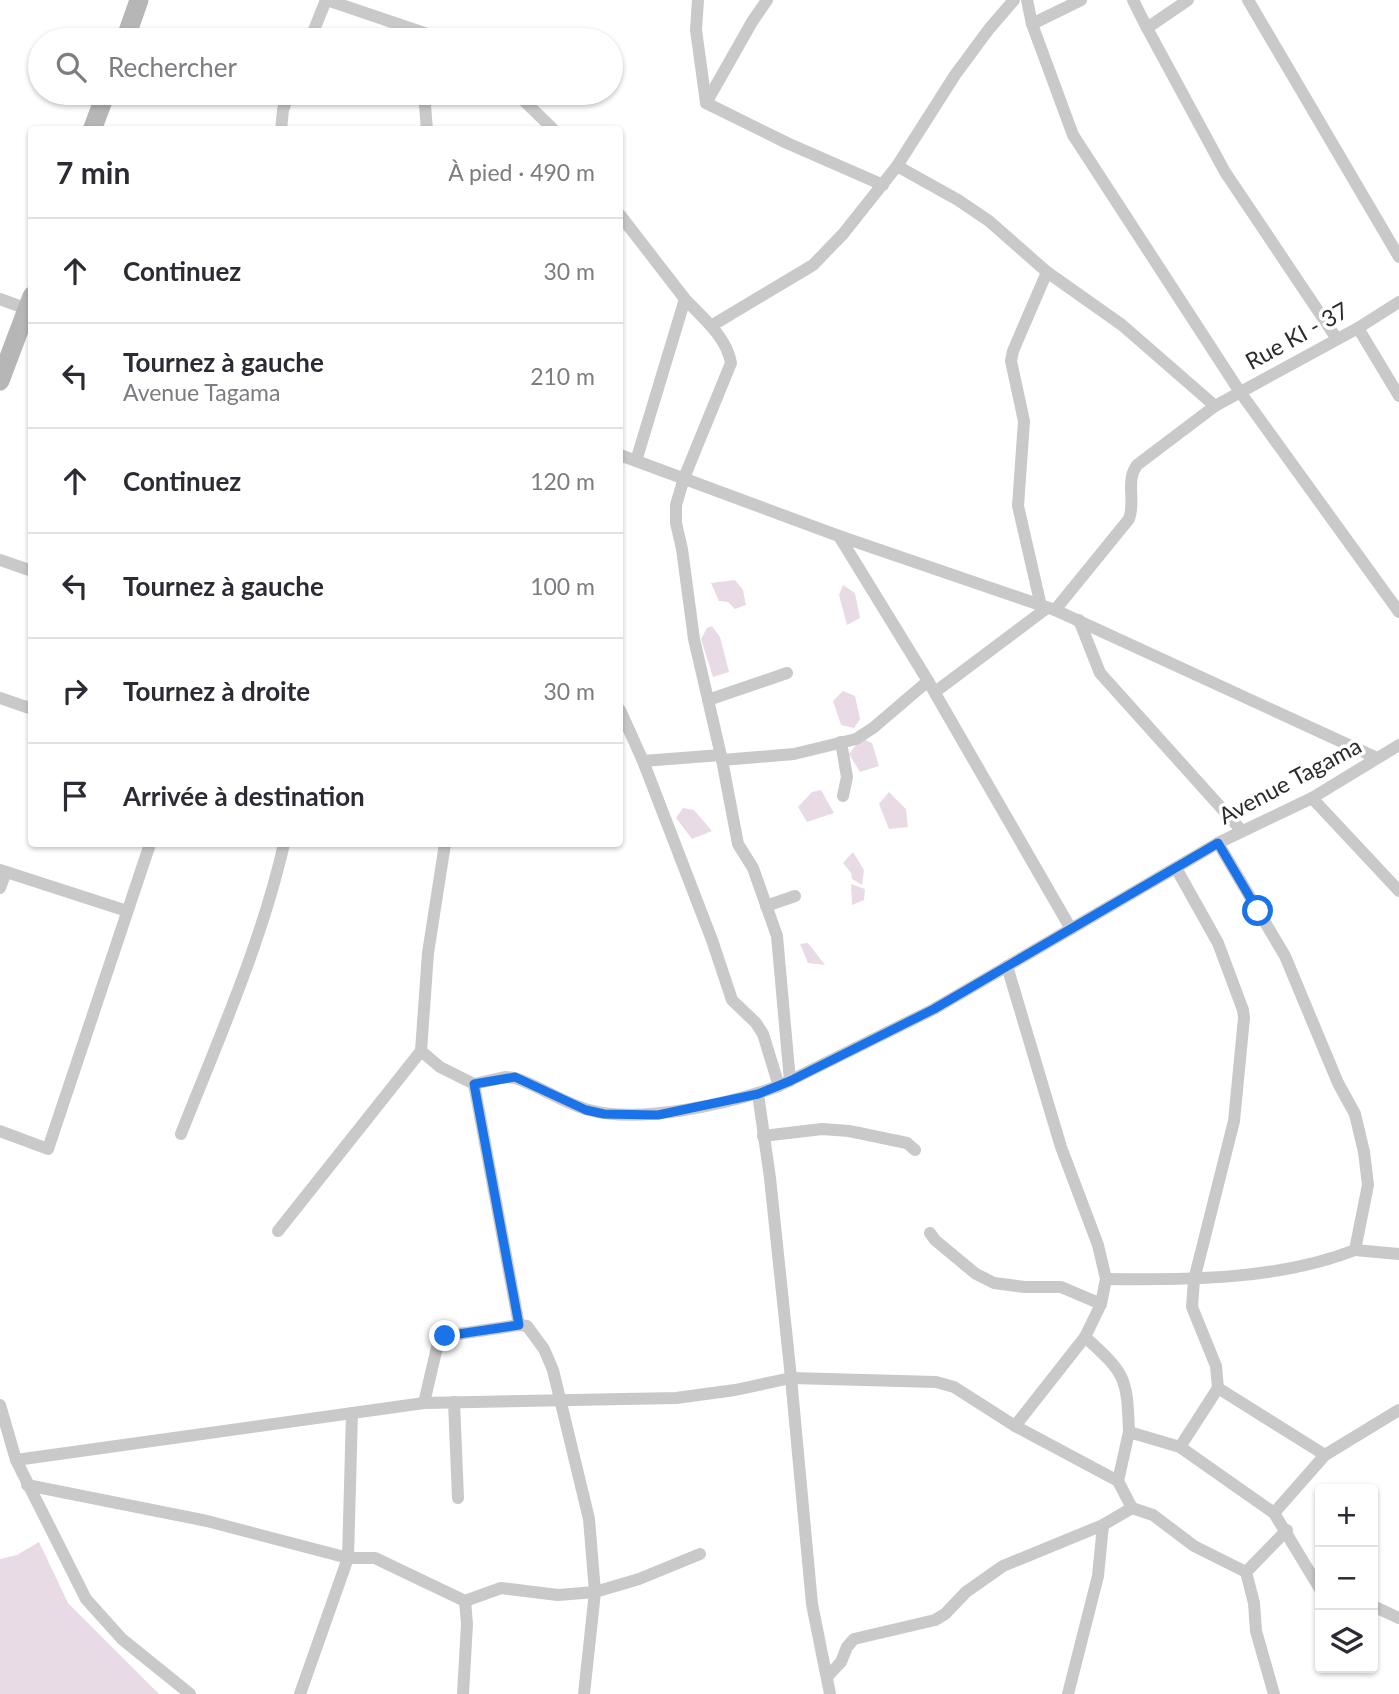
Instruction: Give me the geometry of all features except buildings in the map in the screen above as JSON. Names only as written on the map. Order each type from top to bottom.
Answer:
[{"type":"main road","points":[[129,28],[139,0]]},
{"type":"main road","points":[[94,126],[101,105]]},
{"type":"main road","points":[[0,382],[28,305]]},
{"type":"street","points":[[315,28],[327,0],[355,4],[404,28]]},
{"type":"street","points":[[698,0],[696,30],[706,103]]},
{"type":"street","points":[[706,103],[767,0]]},
{"type":"street","points":[[711,326],[813,265],[843,234],[897,166],[956,75],[1014,0]]},
{"type":"street","points":[[1027,0],[1032,24],[1073,135],[1240,392],[1399,612]]},
{"type":"street","points":[[1032,24],[1081,0]]},
{"type":"street","points":[[1133,0],[1225,172],[1337,340]]},
{"type":"street","points":[[1147,28],[1188,0]]},
{"type":"street","points":[[1248,0],[1399,257]]},
{"type":"street","points":[[706,103],[787,143],[883,185]]},
{"type":"street","points":[[281,126],[285,105]]},
{"type":"street","points":[[425,105],[426,126]]},
{"type":"street","points":[[528,105],[550,126]]},
{"type":"street","points":[[897,166],[958,200],[989,221],[1047,272],[1122,325],[1215,406]]},
{"type":"street","points":[[623,219],[684,299],[711,326],[726,348],[730,363],[684,478],[676,505],[677,523],[694,639],[738,844],[753,868],[777,936],[785,1084]]},
{"type":"street","points":[[1047,272],[1011,361],[1024,421],[1018,506],[1048,608]]},
{"type":"street","points":[[0,299],[28,302]]},
{"type":"street","points":[[636,461],[684,299]]},
{"type":"street","name":"Rue KI - 37","points":[[643,761],[794,754],[856,739],[1048,608],[1129,519],[1132,507],[1131,480],[1137,465],[1215,406],[1337,340],[1399,302]]},
{"type":"street","points":[[1358,328],[1399,396]]},
{"type":"street","points":[[623,457],[839,537],[1079,620],[1377,758]]},
{"type":"street","points":[[839,537],[931,687],[1071,929]]},
{"type":"street","points":[[0,560],[28,570]]},
{"type":"street","points":[[1079,620],[1100,673],[1242,831]]},
{"type":"street","points":[[708,700],[787,673]]},
{"type":"street","points":[[0,698],[28,708]]},
{"type":"street","points":[[623,717],[643,761],[712,940],[732,1000],[763,1034],[785,1084]]},
{"type":"street","points":[[841,743],[847,777],[843,796]]},
{"type":"street","name":"Avenue Tagama","points":[[474,1084],[515,1077],[586,1110],[604,1114],[658,1115],[758,1094],[785,1084],[934,1009],[1218,843],[1312,798],[1399,745]]},
{"type":"street","points":[[1312,798],[1399,891]]},
{"type":"street","points":[[1218,843],[1285,956],[1338,1083],[1355,1114],[1368,1185],[1355,1250]]},
{"type":"street","points":[[0,1131],[48,1149],[149,847]]},
{"type":"street","points":[[181,1134],[241,985],[272,894],[283,847]]},
{"type":"street","points":[[278,1231],[421,1051],[428,953],[445,847]]},
{"type":"street","points":[[1176,868],[1218,943],[1244,1018],[1234,1121],[1194,1280],[1192,1307],[1216,1366],[1218,1388],[1180,1447]]},
{"type":"street","points":[[0,888],[3,871],[127,911]]},
{"type":"street","points":[[766,906],[795,895]]},
{"type":"street","points":[[1007,966],[1061,1147],[1103,1260],[1106,1279],[1101,1304],[1085,1336],[1015,1426]]},
{"type":"street","points":[[421,1051],[440,1067],[474,1084],[519,1325]]},
{"type":"street","points":[[758,1094],[772,1191],[792,1378],[812,1604],[827,1688]]},
{"type":"street","points":[[763,1136],[822,1129],[849,1130],[907,1143],[915,1150]]},
{"type":"street","points":[[930,1233],[976,1274],[994,1283],[1025,1287],[1061,1287],[1101,1304]]},
{"type":"street","points":[[1106,1279],[1194,1280],[1320,1262],[1355,1250],[1399,1254]]},
{"type":"street","points":[[424,1403],[440,1339],[445,1336],[527,1326],[544,1349],[561,1400],[589,1519],[595,1592],[584,1694]]},
{"type":"street","points":[[1085,1336],[1116,1364],[1128,1399],[1129,1432],[1118,1481]]},
{"type":"street","points":[[16,1461],[424,1403],[676,1398],[792,1378],[946,1384],[1015,1426],[1118,1481],[1132,1508],[1153,1515],[1194,1546],[1246,1572],[1254,1603],[1256,1631],[1274,1694]]},
{"type":"street","points":[[1218,1388],[1325,1455]]},
{"type":"street","points":[[454,1402],[458,1498]]},
{"type":"street","points":[[0,1405],[16,1461],[86,1600],[122,1639],[190,1694]]},
{"type":"street","points":[[1274,1513],[1325,1455],[1399,1409]]},
{"type":"street","points":[[300,1694],[348,1559],[352,1413]]},
{"type":"street","points":[[1129,1432],[1180,1447],[1274,1513],[1287,1530],[1315,1580]]},
{"type":"street","points":[[27,1485],[207,1521],[348,1559],[376,1558],[465,1601],[501,1588],[558,1595],[595,1592],[639,1579],[700,1554]]},
{"type":"street","points":[[827,1688],[847,1647],[854,1639],[935,1620],[945,1614],[966,1592],[1003,1566],[1103,1525],[1132,1508]]},
{"type":"street","points":[[1068,1694],[1098,1576],[1103,1525]]},
{"type":"street","points":[[1246,1572],[1287,1530]]},
{"type":"street","points":[[463,1694],[467,1624],[465,1601]]},
{"type":"street","points":[[1378,1608],[1399,1618]]},
{"type":"shaded area","points":[[735,580],[743,590],[746,605],[735,609],[728,602],[719,601],[711,583]]},
{"type":"shaded area","points":[[843,585],[855,593],[860,618],[847,625],[839,595]]},
{"type":"shaded area","points":[[712,626],[720,637],[729,672],[713,677],[701,639],[707,628]]},
{"type":"shaded area","points":[[843,691],[855,696],[860,719],[854,728],[841,725],[833,701]]},
{"type":"shaded area","points":[[861,738],[872,743],[879,766],[860,772],[849,754]]},
{"type":"shaded area","points":[[821,790],[834,813],[807,822],[798,807],[812,792]]},
{"type":"shaded area","points":[[889,792],[906,809],[908,827],[889,829],[879,804]]},
{"type":"shaded area","points":[[683,808],[694,810],[712,831],[692,839],[676,818]]},
{"type":"shaded area","points":[[853,852],[864,870],[862,885],[852,879],[843,863]]},
{"type":"shaded area","points":[[851,884],[865,889],[864,900],[852,905]]},
{"type":"shaded area","points":[[808,943],[825,965],[808,963],[800,944]]},
{"type":"shaded area","points":[[39,1542],[68,1603],[159,1694],[0,1694],[0,1559],[17,1555]]},
{"type":"route","points":[[445,1336],[519,1325],[474,1084],[515,1077],[586,1110],[604,1114],[658,1115],[758,1094],[790,1081],[934,1009],[1218,843],[1258,911]]}]
